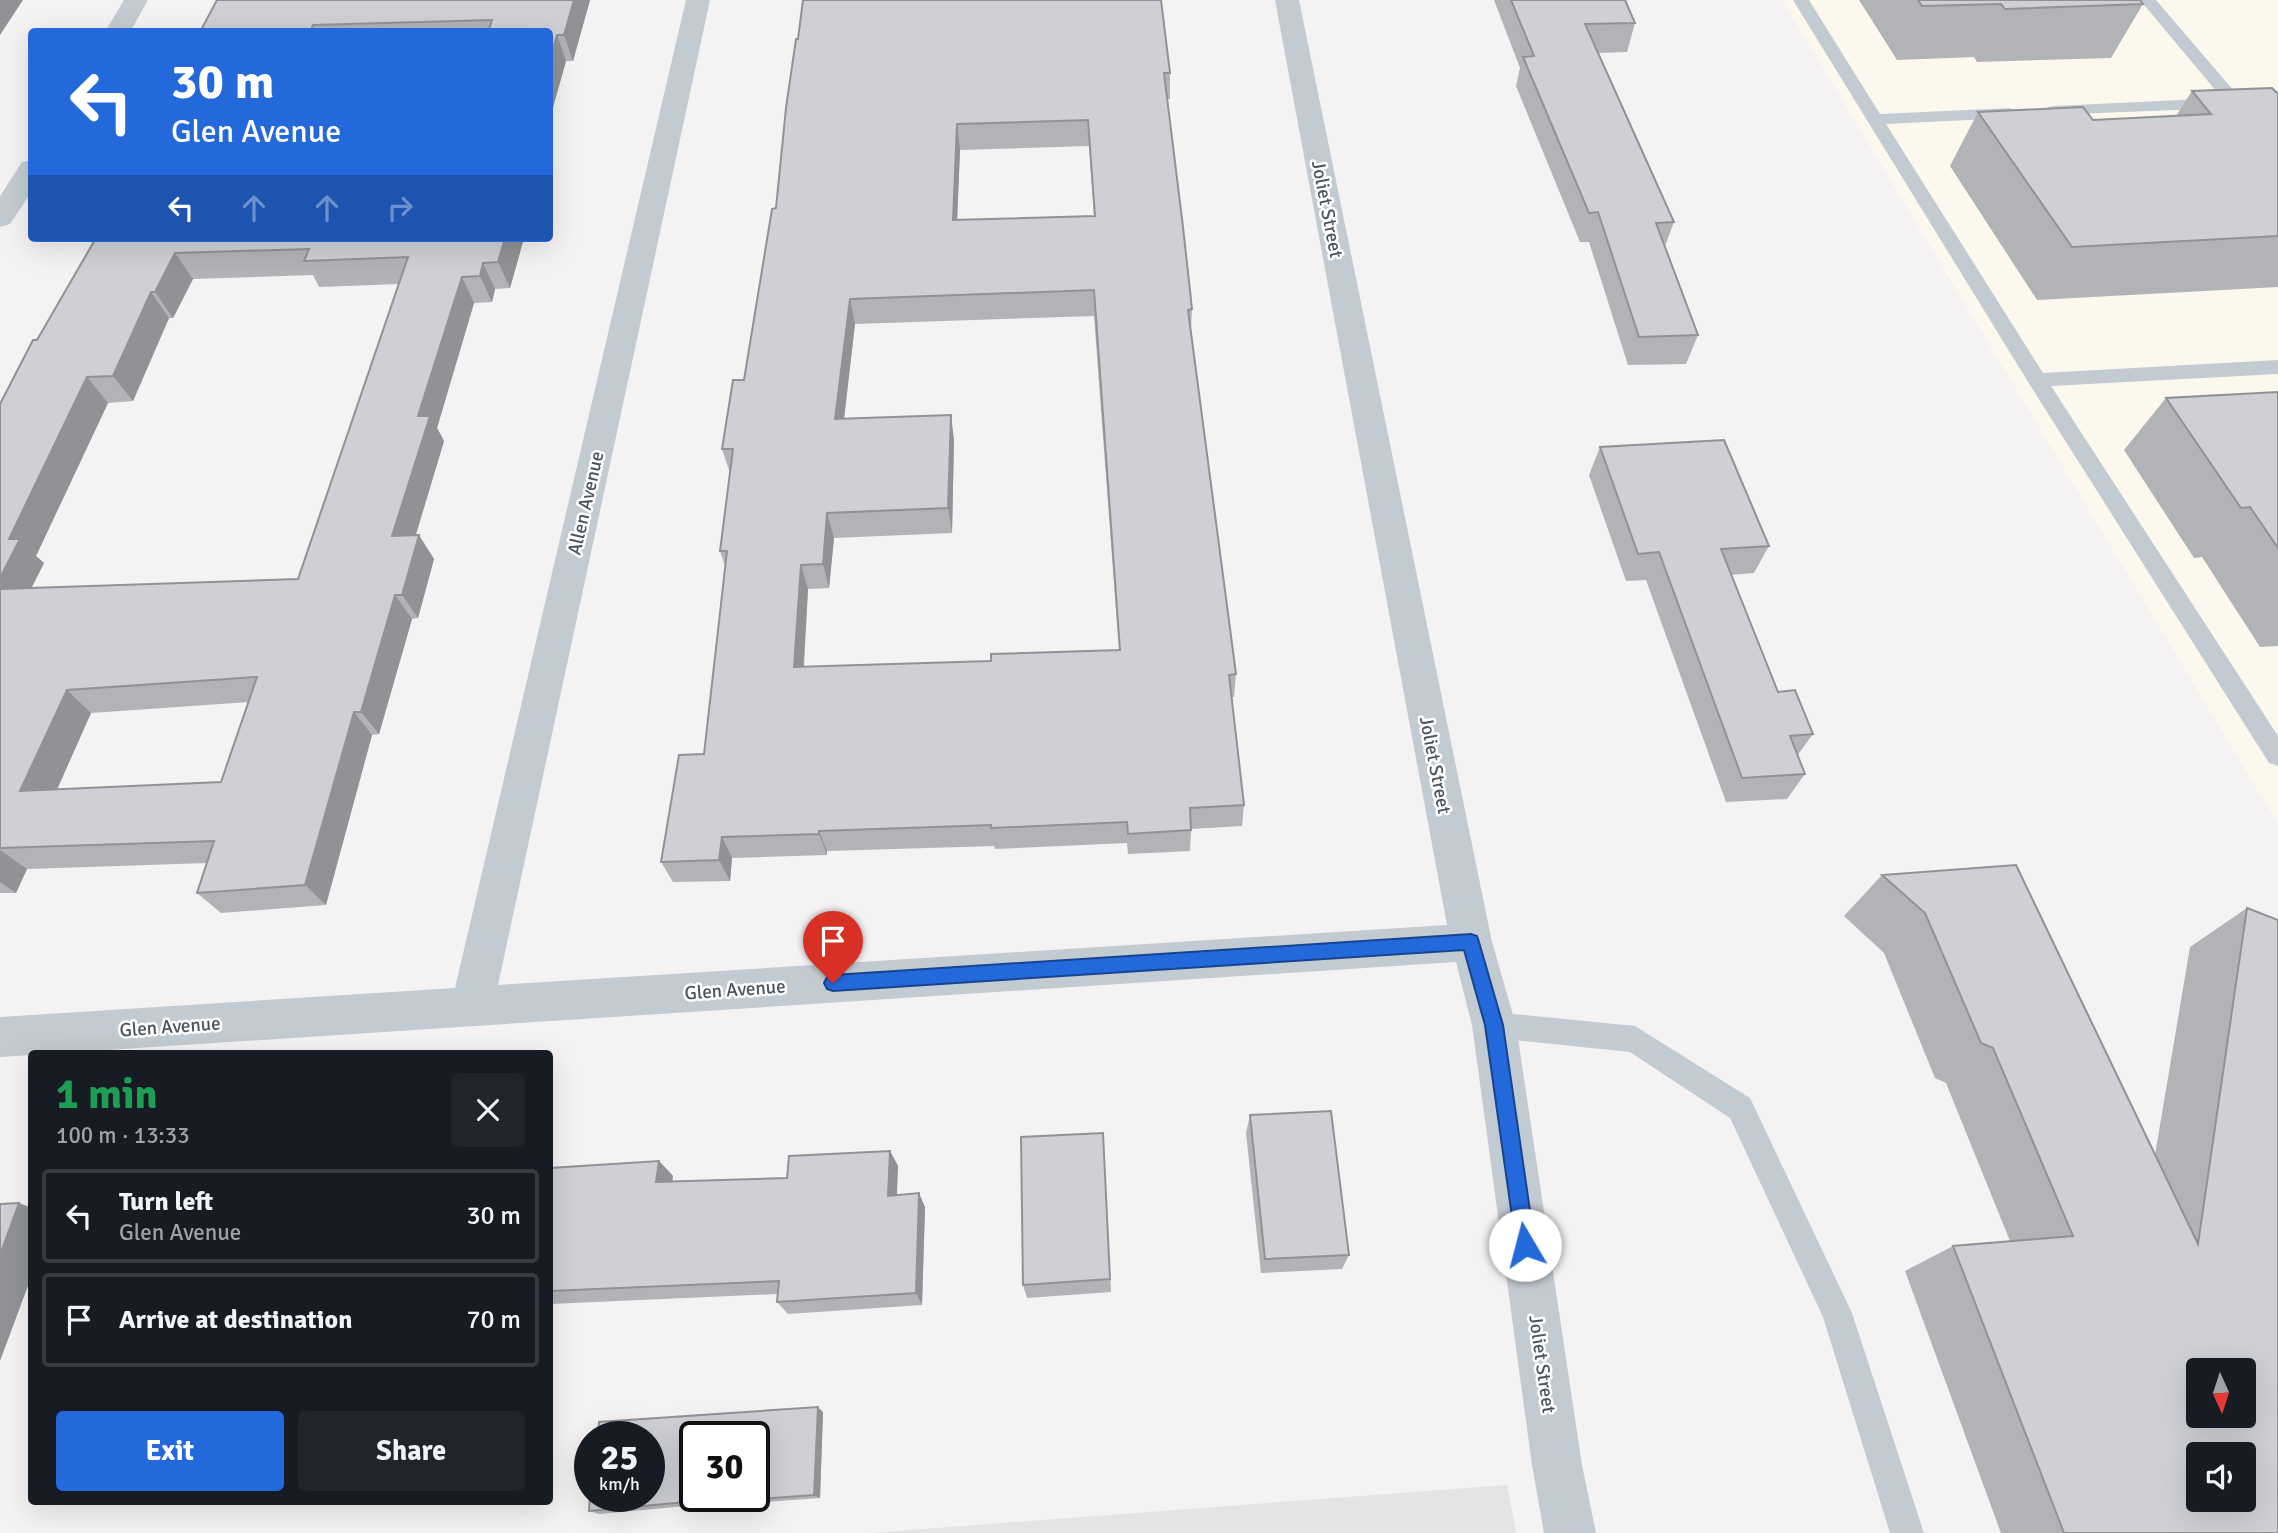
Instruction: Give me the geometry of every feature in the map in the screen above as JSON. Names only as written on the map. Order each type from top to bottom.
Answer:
[{"type":"street","points":[[119,28],[136,0]]},
{"type":"street","name":"Allen Avenue","points":[[472,1006],[698,0]]},
{"type":"street","name":"Joliet Street","points":[[1287,0],[1471,942],[1494,1025],[1557,1465],[1570,1533]]},
{"type":"street","points":[[0,218],[28,174]]},
{"type":"street","name":"Glen Avenue","points":[[0,1037],[1471,942]]},
{"type":"lane","points":[[1801,0],[2037,380],[2278,756]]},
{"type":"lane","points":[[2148,0],[2235,103]]},
{"type":"lane","points":[[1875,119],[2278,101]]},
{"type":"lane","points":[[2037,380],[2278,366]]},
{"type":"lane","points":[[1494,1025],[1635,1039],[1740,1108],[1837,1313],[1907,1533]]},
{"type":"shaded area","points":[[1782,0],[2278,0],[2278,824]]},
{"type":"shaded area","points":[[1507,1485],[1516,1533],[870,1533]]},
{"type":"building","points":[[217,0],[574,0],[564,35],[557,35],[553,49],[553,28],[489,28],[492,20],[313,25],[312,28],[202,28]]},
{"type":"building","points":[[803,0],[1161,0],[1170,73],[1164,73],[1192,309],[1188,310],[1236,674],[1229,675],[1244,805],[1190,808],[1191,830],[1128,834],[1127,822],[819,831],[819,834],[722,837],[719,860],[661,862],[679,755],[704,754],[727,551],[720,551],[733,449],[722,449],[733,380],[744,380],[772,209],[776,208],[786,108]],"holes":[[[1088,120],[1095,216],[953,220],[957,124]],[[1094,290],[1120,650],[991,654],[991,661],[794,667],[801,565],[823,564],[827,513],[948,508],[951,415],[835,419],[850,299]]]},
{"type":"building","points":[[1511,0],[1625,0],[1635,23],[1585,24],[1674,222],[1656,223],[1698,335],[1639,337],[1598,212],[1589,213],[1523,57],[1534,56]]},
{"type":"building","points":[[1918,0],[2140,0],[2143,4],[2005,9],[2001,4],[1922,6]]},
{"type":"building","points":[[2272,88],[2278,94],[2278,236],[2072,247],[1978,112],[2083,107],[2093,120],[2211,114],[2192,91]]},
{"type":"building","points":[[94,242],[504,242],[498,262],[483,263],[480,276],[462,277],[418,416],[430,416],[392,536],[419,535],[402,595],[395,595],[361,712],[354,712],[305,885],[197,893],[214,841],[0,848],[0,589],[298,579],[408,257],[304,261],[309,249],[175,253],[155,292],[151,292],[113,376],[87,377],[9,539],[20,539],[0,578],[0,404],[33,340],[37,340]],"holes":[[[257,677],[221,782],[20,791],[67,690]]]},
{"type":"building","points":[[2278,392],[2278,548],[2250,507],[2241,508],[2166,398]]},
{"type":"building","points":[[1724,440],[1769,546],[1721,549],[1778,692],[1795,690],[1813,734],[1790,736],[1805,774],[1742,778],[1659,552],[1638,554],[1600,447]]},
{"type":"building","points":[[2016,865],[2198,1244],[2247,908],[2278,920],[2278,1533],[2064,1533],[1953,1246],[2073,1236],[1993,1048],[1981,1043],[1925,913],[1882,875]]},
{"type":"building","points":[[1331,1111],[1349,1255],[1265,1259],[1250,1115]]},
{"type":"building","points":[[1103,1133],[1110,1279],[1023,1285],[1021,1137]]},
{"type":"building","points":[[890,1151],[888,1196],[919,1193],[916,1293],[777,1302],[779,1281],[553,1291],[553,1168],[659,1161],[656,1182],[787,1178],[789,1156]]},
{"type":"building","points":[[19,1203],[0,1255],[0,1204]]},
{"type":"building","points":[[818,1407],[814,1495],[770,1498],[770,1421],[679,1421],[679,1503],[665,1504],[665,1421],[614,1421]]},
{"type":"route","points":[[833,983],[1471,942],[1494,1025],[1525,1245]]}]
